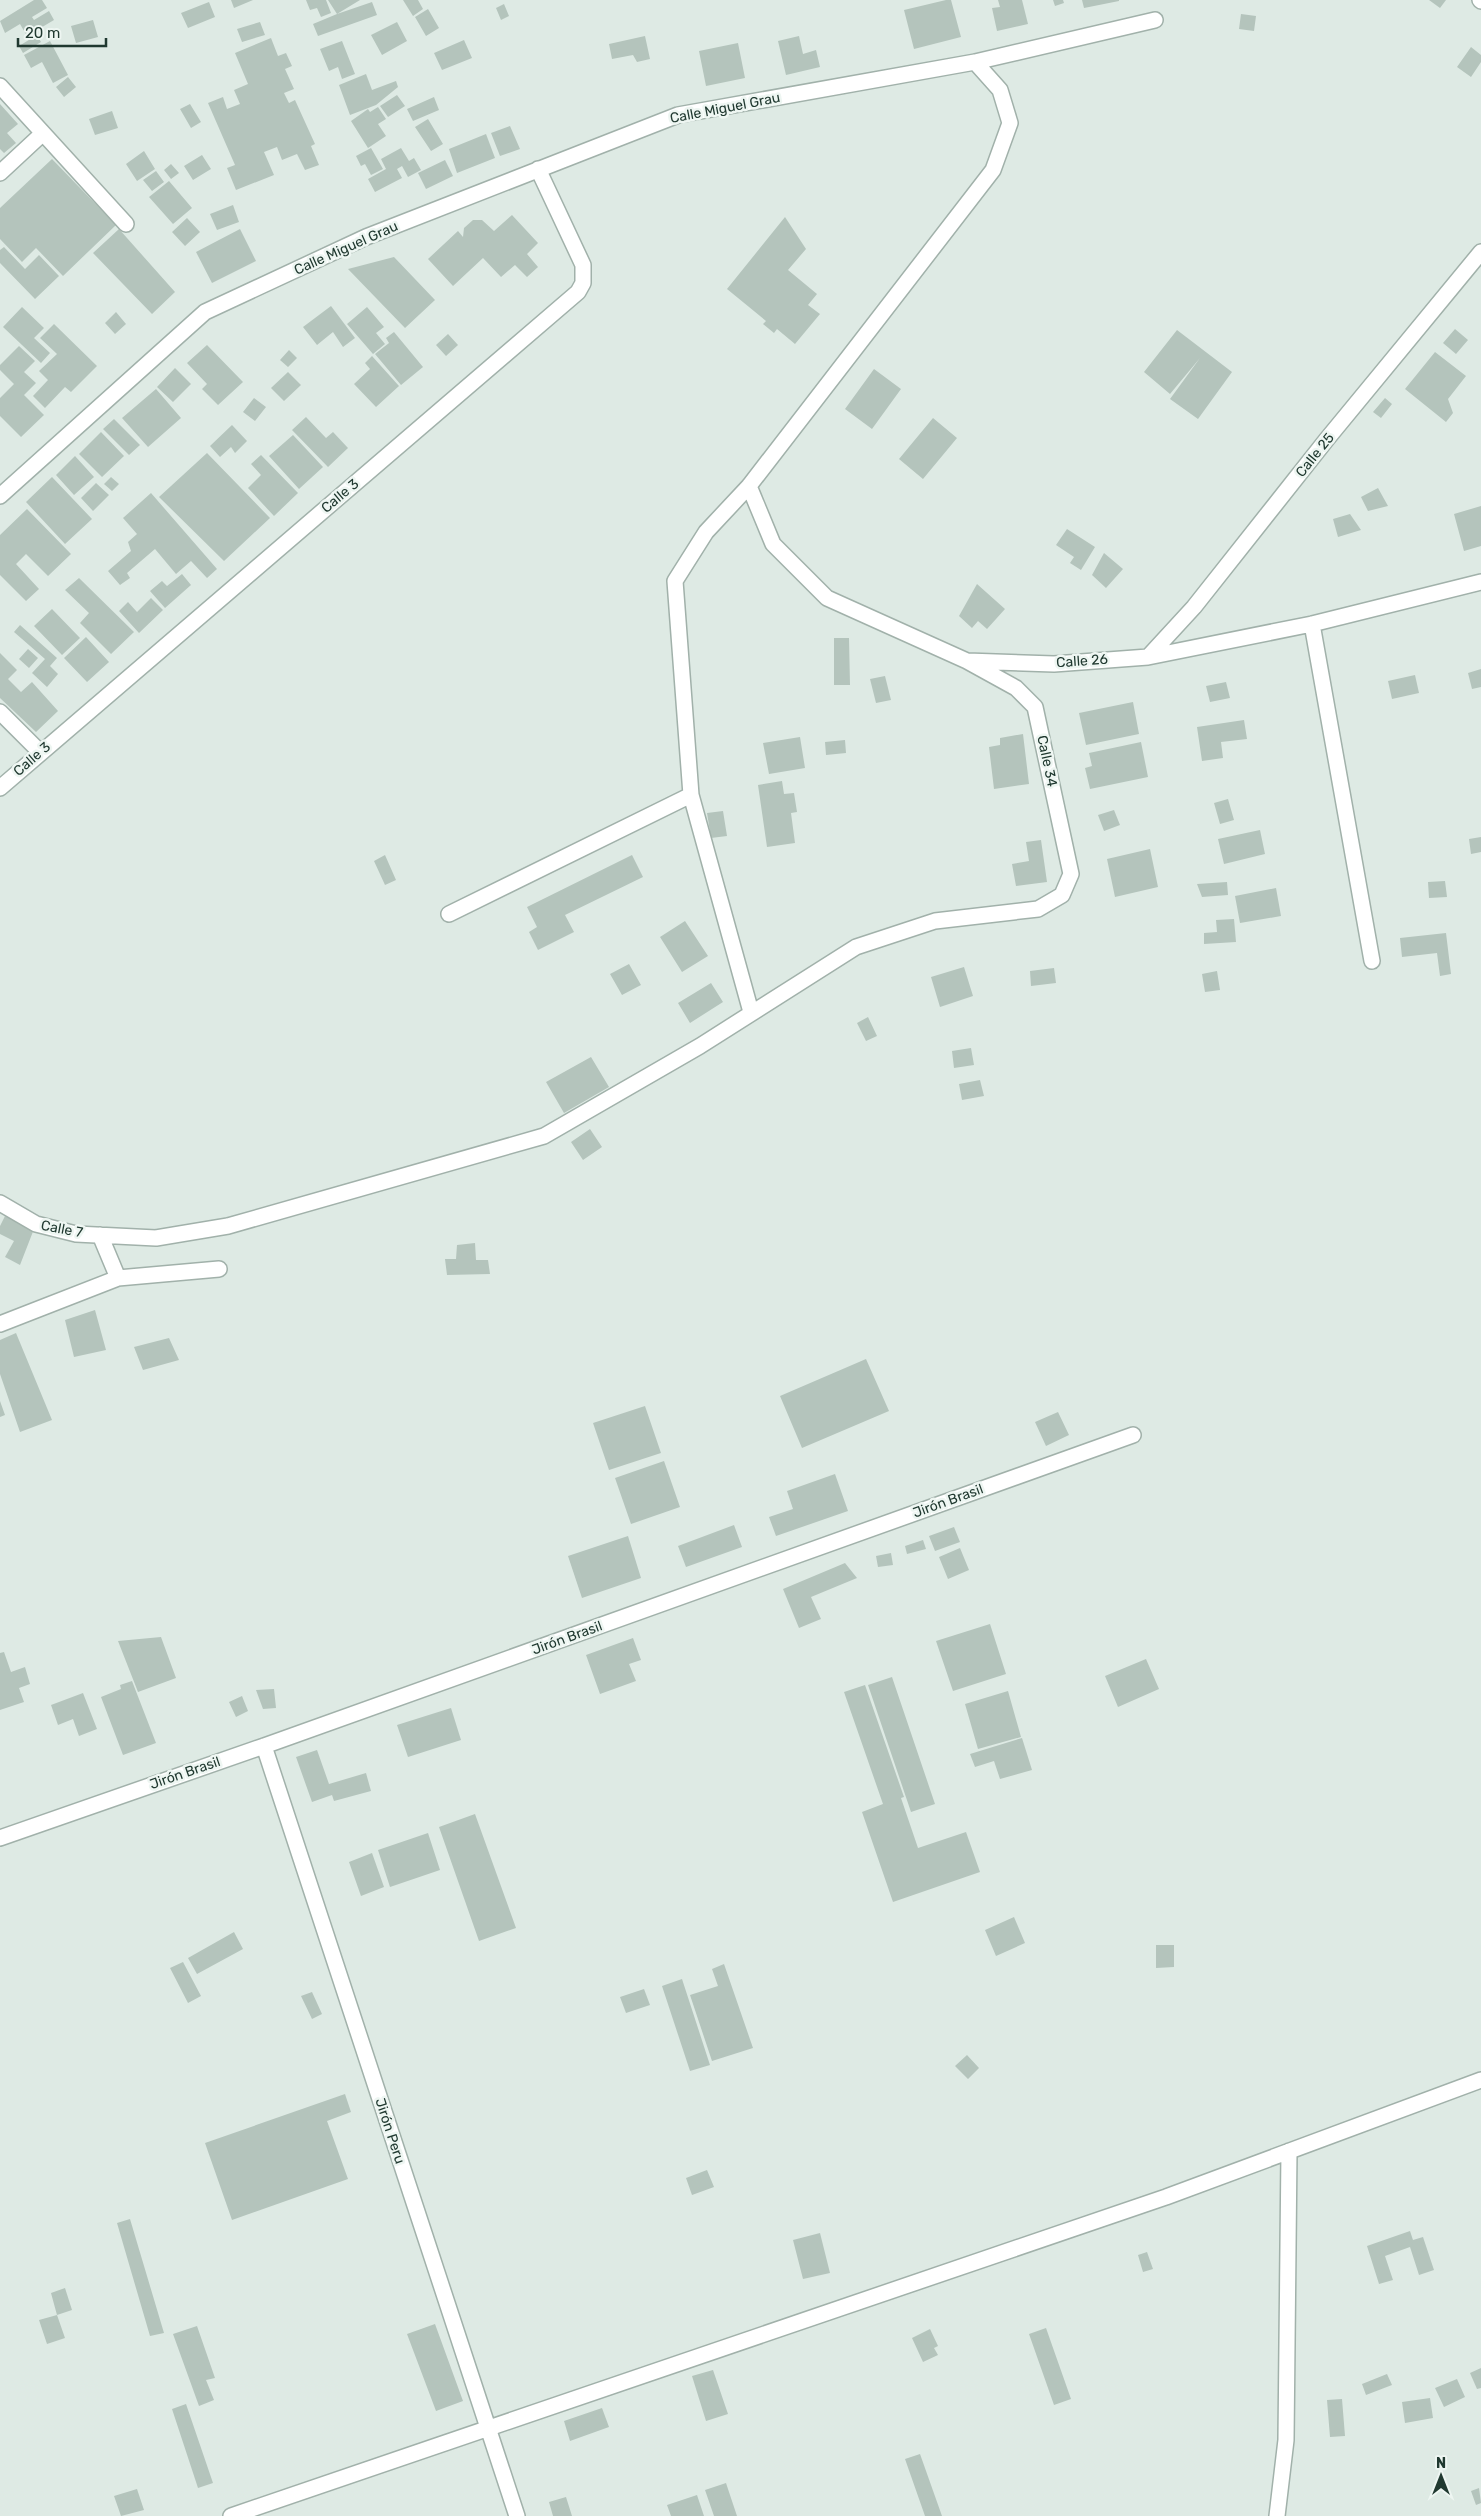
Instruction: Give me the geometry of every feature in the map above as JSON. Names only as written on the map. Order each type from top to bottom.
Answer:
[{"type":"street","name":"Calle Miguel Grau","points":[[0,496],[205,312],[366,237],[678,114],[975,62],[1155,20]]},
{"type":"street","points":[[751,1012],[692,796],[674,582],[706,532],[749,486],[993,170],[1010,123],[1000,90],[975,62]]},
{"type":"street","points":[[0,86],[126,224]]},
{"type":"street","points":[[0,173],[42,134]]},
{"type":"street","name":"Calle 3","points":[[0,788],[578,292],[582,283],[584,265],[538,170]]},
{"type":"street","name":"Calle 25","points":[[1148,657],[1194,607],[1327,439],[1481,252]]},
{"type":"street","name":"Calle 26","points":[[749,486],[773,544],[827,598],[967,661],[1054,664],[1148,657],[1312,624],[1481,582]]},
{"type":"street","points":[[1312,624],[1372,961]]},
{"type":"street","name":"Calle 34","points":[[967,661],[1016,688],[1035,707],[1071,874],[1062,895]]},
{"type":"street","points":[[0,712],[40,752]]},
{"type":"street","points":[[449,914],[692,796]]},
{"type":"street","name":"Calle 7","points":[[0,1203],[36,1224],[76,1234],[156,1238],[228,1226],[544,1136],[700,1046],[856,947],[935,920],[1038,909],[1062,895]]},
{"type":"street","points":[[100,1235],[118,1278]]},
{"type":"street","points":[[0,1324],[118,1278],[219,1269]]},
{"type":"street","name":"Jirón Brasil","points":[[0,1838],[264,1746],[1133,1435]]},
{"type":"street","name":"Jirón Peru","points":[[264,1746],[517,2516]]},
{"type":"street","points":[[231,2516],[1166,2197],[1481,2080]]},
{"type":"street","points":[[1276,2516],[1286,2440],[1289,2151]]},
{"type":"building","points":[[34,0],[42,0],[47,8],[32,17],[34,20],[49,11],[54,20],[27,36],[20,24],[5,33],[0,21]]},
{"type":"building","points":[[231,0],[253,0],[234,8]]},
{"type":"building","points":[[306,0],[326,0],[331,13],[321,17],[317,8],[310,10]]},
{"type":"building","points":[[328,0],[360,0],[337,14]]},
{"type":"building","points":[[403,0],[418,0],[423,9],[413,16]]},
{"type":"building","points":[[951,0],[961,37],[914,49],[904,10]]},
{"type":"building","points":[[998,0],[1022,0],[1028,24],[997,31],[992,8],[1000,7]]},
{"type":"building","points":[[1053,0],[1063,0],[1064,3],[1055,6]]},
{"type":"building","points":[[1082,0],[1119,0],[1119,1],[1084,8]]},
{"type":"building","points":[[1429,0],[1446,0],[1440,8]]},
{"type":"building","points":[[209,2],[215,17],[188,28],[181,13]]},
{"type":"building","points":[[372,2],[377,15],[318,36],[313,24]]},
{"type":"building","points":[[504,4],[509,16],[501,20],[496,8]]},
{"type":"building","points":[[428,9],[439,28],[426,36],[415,17]]},
{"type":"building","points":[[1241,14],[1256,16],[1254,31],[1239,29]]},
{"type":"building","points":[[93,20],[98,37],[76,43],[71,26]]},
{"type":"building","points":[[260,22],[265,35],[242,42],[237,29]]},
{"type":"building","points":[[397,22],[407,41],[382,55],[371,35]]},
{"type":"building","points":[[37,35],[41,42],[23,53],[19,46]]},
{"type":"building","points":[[645,36],[650,59],[637,62],[633,55],[612,59],[609,44]]},
{"type":"building","points":[[799,36],[803,54],[816,50],[820,67],[786,75],[778,41]]},
{"type":"building","points":[[271,38],[278,56],[286,53],[292,66],[285,69],[294,89],[284,93],[289,103],[295,100],[315,144],[311,146],[319,165],[305,170],[297,154],[282,160],[277,147],[264,152],[274,175],[236,190],[227,168],[235,165],[208,103],[223,97],[227,109],[240,104],[234,90],[248,84],[235,53]]},
{"type":"building","points":[[464,40],[472,58],[442,70],[434,53]]},
{"type":"building","points":[[50,41],[68,75],[53,83],[42,62],[31,68],[24,55]]},
{"type":"building","points":[[342,41],[355,74],[342,79],[338,67],[329,71],[320,49]]},
{"type":"building","points":[[738,43],[745,78],[706,86],[699,51]]},
{"type":"building","points":[[1471,47],[1481,55],[1481,62],[1471,77],[1457,67]]},
{"type":"building","points":[[366,74],[372,90],[396,81],[398,87],[376,105],[350,115],[339,85]]},
{"type":"building","points":[[68,77],[76,87],[64,97],[56,87]]},
{"type":"building","points":[[397,95],[405,106],[388,117],[380,106]]},
{"type":"building","points":[[434,97],[439,110],[413,121],[407,109]]},
{"type":"building","points":[[0,104],[18,124],[7,133],[16,143],[4,153],[0,149]]},
{"type":"building","points":[[190,104],[201,122],[191,128],[180,109]]},
{"type":"building","points":[[378,107],[386,119],[378,124],[386,136],[368,148],[351,121],[368,109],[370,112]]},
{"type":"building","points":[[112,111],[118,128],[95,135],[89,119]]},
{"type":"building","points":[[428,119],[443,144],[431,151],[415,127]]},
{"type":"building","points":[[510,126],[520,149],[500,156],[491,133]]},
{"type":"building","points":[[486,134],[495,158],[457,173],[449,149]]},
{"type":"building","points":[[371,148],[383,169],[371,175],[365,164],[361,166],[356,156]]},
{"type":"building","points":[[401,148],[409,161],[414,158],[421,170],[408,177],[402,166],[397,169],[402,178],[375,192],[368,179],[386,169],[381,159]]},
{"type":"building","points":[[144,151],[155,169],[137,181],[126,164]]},
{"type":"building","points":[[202,155],[211,169],[193,180],[184,166]]},
{"type":"building","points":[[52,159],[116,225],[63,276],[36,248],[22,262],[0,239],[0,208]]},
{"type":"building","points":[[445,160],[453,176],[426,189],[418,173]]},
{"type":"building","points":[[171,164],[179,173],[171,179],[164,170]]},
{"type":"building","points":[[156,171],[164,182],[152,191],[143,180]]},
{"type":"building","points":[[169,181],[192,208],[173,224],[149,197]]},
{"type":"building","points":[[233,205],[239,222],[217,230],[210,214]]},
{"type":"building","points":[[512,215],[538,243],[527,254],[538,267],[527,277],[515,265],[501,277],[483,258],[453,286],[428,259],[458,231],[463,237],[464,228],[473,220],[482,220],[494,231]]},
{"type":"building","points":[[785,217],[806,249],[788,270],[817,294],[808,305],[820,314],[795,344],[777,329],[774,333],[763,324],[766,321],[727,289]]},
{"type":"building","points":[[187,218],[200,232],[185,246],[172,232]]},
{"type":"building","points":[[119,229],[175,292],[152,314],[93,253]]},
{"type":"building","points":[[240,229],[256,261],[212,283],[196,252]]},
{"type":"building","points":[[4,247],[25,269],[39,255],[59,276],[35,299],[0,263],[0,250]]},
{"type":"building","points":[[394,257],[435,300],[405,328],[348,269]]},
{"type":"building","points":[[331,306],[355,338],[343,347],[333,332],[317,345],[303,327]]},
{"type":"building","points":[[22,307],[44,328],[34,338],[50,353],[41,363],[3,327]]},
{"type":"building","points":[[367,307],[384,327],[376,333],[385,344],[373,354],[347,324]]},
{"type":"building","points":[[116,312],[126,324],[115,334],[105,323]]},
{"type":"building","points":[[54,324],[97,366],[71,392],[65,387],[45,408],[33,396],[48,380],[39,371],[57,354],[40,338]]},
{"type":"building","points":[[1455,329],[1468,340],[1456,354],[1443,343]]},
{"type":"building","points":[[1177,330],[1232,372],[1198,419],[1170,399],[1200,358],[1170,394],[1144,372]]},
{"type":"building","points":[[394,332],[423,367],[401,385],[375,354],[389,343],[386,338]]},
{"type":"building","points":[[448,334],[458,345],[446,356],[436,345]]},
{"type":"building","points":[[207,345],[243,382],[218,405],[202,389],[207,384],[187,363]]},
{"type":"building","points":[[19,346],[35,361],[24,372],[36,383],[24,395],[44,415],[21,437],[0,416],[0,398],[14,384],[0,370],[0,365]]},
{"type":"building","points":[[289,350],[297,358],[288,367],[280,360]]},
{"type":"building","points":[[1435,352],[1466,376],[1448,399],[1453,413],[1446,422],[1405,389]]},
{"type":"building","points":[[372,356],[399,386],[376,407],[354,384],[370,369],[365,363]]},
{"type":"building","points":[[175,368],[191,384],[173,402],[157,387]]},
{"type":"building","points":[[874,369],[901,389],[872,429],[845,409]]},
{"type":"building","points":[[288,372],[301,385],[284,401],[271,388]]},
{"type":"building","points":[[156,389],[181,418],[148,447],[122,418]]},
{"type":"building","points":[[254,398],[266,407],[255,421],[243,412]]},
{"type":"building","points":[[1385,398],[1392,404],[1381,418],[1373,412]]},
{"type":"building","points":[[306,417],[326,438],[333,432],[348,448],[328,467],[292,430]]},
{"type":"building","points":[[933,418],[957,438],[923,479],[899,459]]},
{"type":"building","points":[[114,419],[140,445],[129,455],[103,429]]},
{"type":"building","points":[[232,425],[247,441],[235,453],[231,447],[220,457],[210,446]]},
{"type":"building","points":[[101,432],[124,456],[102,477],[79,454]]},
{"type":"building","points":[[293,435],[323,467],[299,489],[269,456]]},
{"type":"building","points":[[207,453],[270,518],[224,561],[159,497]]},
{"type":"building","points":[[261,455],[298,493],[274,516],[248,488],[261,475],[251,464]]},
{"type":"building","points":[[75,456],[94,477],[74,495],[56,475]]},
{"type":"building","points":[[52,477],[92,519],[65,544],[26,502]]},
{"type":"building","points":[[111,477],[119,484],[112,491],[104,484]]},
{"type":"building","points":[[96,483],[109,495],[93,511],[81,498]]},
{"type":"building","points":[[1378,488],[1388,506],[1368,511],[1361,497]]},
{"type":"building","points":[[151,493],[217,569],[207,578],[191,561],[176,574],[155,549],[127,573],[130,578],[120,585],[108,571],[131,551],[128,542],[137,534],[123,518]]},
{"type":"building","points":[[1481,506],[1481,546],[1464,551],[1454,514]]},
{"type":"building","points":[[27,509],[71,554],[48,576],[26,554],[16,564],[39,589],[26,601],[0,575],[0,535]]},
{"type":"building","points":[[1350,514],[1361,530],[1338,537],[1333,519]]},
{"type":"building","points":[[1067,529],[1095,547],[1081,570],[1070,563],[1074,557],[1056,545]]},
{"type":"building","points":[[1104,553],[1123,569],[1106,588],[1092,575]]},
{"type":"building","points":[[182,574],[191,585],[165,608],[150,591],[162,581],[167,586]]},
{"type":"building","points":[[79,578],[134,632],[111,654],[80,623],[89,613],[65,590]]},
{"type":"building","points":[[977,584],[1005,609],[987,629],[978,621],[972,628],[959,616]]},
{"type":"building","points":[[151,598],[163,610],[139,633],[119,611],[128,602],[137,612]]},
{"type":"building","points":[[52,609],[80,638],[62,655],[34,626]]},
{"type":"building","points":[[20,625],[57,658],[50,666],[58,674],[47,687],[32,673],[45,659],[14,632]]},
{"type":"building","points":[[86,637],[109,662],[87,682],[64,658]]},
{"type":"building","points":[[834,638],[849,638],[850,685],[834,685]]},
{"type":"building","points":[[28,649],[38,658],[29,668],[19,659]]},
{"type":"building","points":[[0,653],[17,670],[8,679],[21,692],[32,682],[58,711],[36,732],[0,698]]},
{"type":"building","points":[[1481,669],[1481,687],[1472,689],[1468,673]]},
{"type":"building","points":[[1415,675],[1419,693],[1392,699],[1388,681]]},
{"type":"building","points":[[885,676],[891,700],[876,703],[870,679]]},
{"type":"building","points":[[1226,682],[1230,698],[1210,702],[1206,686]]},
{"type":"building","points":[[1133,702],[1139,734],[1086,745],[1079,713]]},
{"type":"building","points":[[1244,720],[1247,739],[1221,742],[1223,758],[1202,761],[1197,727]]},
{"type":"building","points":[[1023,734],[1029,784],[994,789],[989,747],[1000,745],[1000,738]]},
{"type":"building","points":[[800,737],[805,768],[769,774],[763,743]]},
{"type":"building","points":[[845,740],[846,753],[826,755],[825,742]]},
{"type":"building","points":[[1141,742],[1148,777],[1090,789],[1085,768],[1092,766],[1089,753]]},
{"type":"building","points":[[782,781],[784,794],[794,793],[797,812],[791,813],[795,843],[767,847],[758,785]]},
{"type":"building","points":[[1228,799],[1234,820],[1220,824],[1214,803]]},
{"type":"building","points":[[1114,810],[1120,825],[1104,831],[1098,815]]},
{"type":"building","points":[[723,811],[727,836],[711,838],[707,813]]},
{"type":"building","points":[[1260,830],[1265,854],[1224,864],[1218,839]]},
{"type":"building","points":[[1481,837],[1481,852],[1471,854],[1469,839]]},
{"type":"building","points":[[1041,840],[1047,882],[1016,886],[1012,864],[1029,861],[1026,842]]},
{"type":"building","points":[[1150,849],[1158,887],[1115,897],[1107,859]]},
{"type":"building","points":[[385,855],[396,880],[385,885],[374,861]]},
{"type":"building","points":[[632,855],[643,877],[565,915],[574,932],[538,950],[529,932],[537,927],[527,907]]},
{"type":"building","points":[[1445,881],[1447,897],[1429,898],[1428,882]]},
{"type":"building","points":[[1227,882],[1228,895],[1202,897],[1197,884]]},
{"type":"building","points":[[1276,888],[1281,916],[1240,923],[1235,896]]},
{"type":"building","points":[[1234,919],[1236,942],[1204,944],[1204,933],[1217,932],[1216,920]]},
{"type":"building","points":[[685,921],[708,956],[682,972],[660,937]]},
{"type":"building","points":[[1446,933],[1451,974],[1440,976],[1437,953],[1402,957],[1400,938]]},
{"type":"building","points":[[629,964],[641,985],[622,995],[610,974]]},
{"type":"building","points":[[964,967],[973,996],[940,1007],[931,977]]},
{"type":"building","points":[[1054,968],[1056,983],[1031,986],[1030,971]]},
{"type":"building","points":[[1217,971],[1220,990],[1205,992],[1202,974]]},
{"type":"building","points":[[711,983],[723,1002],[690,1023],[678,1003]]},
{"type":"building","points":[[868,1017],[877,1036],[866,1041],[857,1023]]},
{"type":"building","points":[[971,1048],[974,1065],[954,1068],[952,1051]]},
{"type":"building","points":[[591,1057],[609,1087],[564,1113],[546,1082]]},
{"type":"building","points":[[980,1080],[984,1096],[962,1100],[959,1084]]},
{"type":"building","points":[[590,1129],[602,1147],[583,1160],[571,1142]]},
{"type":"building","points":[[5,1216],[34,1229],[20,1265],[5,1257],[14,1241],[0,1234],[0,1226]]},
{"type":"building","points":[[475,1243],[476,1260],[488,1260],[490,1274],[447,1275],[445,1259],[456,1259],[457,1245]]},
{"type":"building","points":[[95,1310],[106,1350],[74,1357],[65,1320]]},
{"type":"building","points":[[16,1333],[52,1420],[20,1432],[0,1374],[0,1340]]},
{"type":"building","points":[[169,1338],[179,1360],[143,1370],[134,1347]]},
{"type":"building","points":[[866,1359],[889,1411],[802,1448],[780,1396]]},
{"type":"building","points":[[0,1401],[5,1415],[0,1417]]},
{"type":"building","points":[[645,1406],[661,1453],[609,1470],[593,1423]]},
{"type":"building","points":[[1058,1412],[1069,1435],[1046,1446],[1035,1422]]},
{"type":"building","points":[[664,1461],[680,1507],[631,1524],[615,1478]]},
{"type":"building","points":[[835,1474],[848,1511],[776,1536],[769,1517],[793,1509],[787,1491]]},
{"type":"building","points":[[734,1525],[742,1547],[686,1567],[678,1546]]},
{"type":"building","points":[[954,1527],[960,1542],[935,1551],[929,1536]]},
{"type":"building","points":[[628,1536],[641,1578],[582,1598],[568,1556]]},
{"type":"building","points":[[923,1540],[926,1549],[907,1554],[905,1546]]},
{"type":"building","points":[[960,1548],[969,1570],[948,1579],[939,1557]]},
{"type":"building","points":[[891,1553],[893,1565],[878,1567],[876,1556]]},
{"type":"building","points":[[845,1563],[857,1578],[811,1597],[821,1619],[799,1628],[783,1589]]},
{"type":"building","points":[[990,1624],[1006,1674],[953,1691],[936,1641]]},
{"type":"building","points":[[161,1637],[176,1678],[138,1692],[118,1641]]},
{"type":"building","points":[[633,1638],[641,1660],[629,1664],[636,1681],[600,1694],[586,1655]]},
{"type":"building","points":[[4,1652],[11,1672],[25,1667],[30,1684],[19,1688],[24,1702],[0,1710],[0,1653]]},
{"type":"building","points":[[1146,1659],[1159,1689],[1118,1707],[1105,1676]]},
{"type":"building","points":[[892,1677],[935,1804],[911,1812],[868,1685]]},
{"type":"building","points":[[132,1681],[156,1743],[123,1755],[101,1697],[121,1689],[120,1685]]},
{"type":"building","points":[[865,1685],[904,1797],[901,1798],[918,1848],[966,1832],[980,1872],[893,1902],[862,1812],[883,1804],[844,1692]]},
{"type":"building","points":[[274,1689],[276,1708],[263,1709],[256,1690]]},
{"type":"building","points":[[1008,1691],[1021,1737],[978,1749],[965,1704]]},
{"type":"building","points":[[83,1693],[97,1729],[79,1736],[73,1719],[58,1725],[51,1705]]},
{"type":"building","points":[[242,1696],[248,1711],[236,1717],[229,1702]]},
{"type":"building","points":[[451,1708],[461,1740],[408,1757],[397,1725]]},
{"type":"building","points":[[1022,1738],[1032,1770],[1000,1779],[994,1761],[975,1767],[970,1754]]},
{"type":"building","points":[[317,1750],[329,1784],[366,1773],[371,1791],[334,1801],[332,1795],[312,1802],[296,1757]]},
{"type":"building","points":[[475,1814],[516,1928],[479,1941],[439,1827]]},
{"type":"building","points":[[428,1833],[440,1870],[390,1887],[378,1850]]},
{"type":"building","points":[[372,1853],[384,1887],[361,1896],[349,1862]]},
{"type":"building","points":[[1014,1917],[1025,1943],[996,1956],[985,1930]]},
{"type":"building","points":[[234,1932],[243,1949],[197,1974],[188,1958]]},
{"type":"building","points":[[1156,1945],[1174,1945],[1174,1967],[1156,1968]]},
{"type":"building","points":[[183,1962],[201,1996],[188,2003],[170,1968]]},
{"type":"building","points":[[724,1964],[753,2048],[712,2061],[690,1995],[718,1986],[712,1969]]},
{"type":"building","points":[[682,1979],[710,2065],[690,2071],[662,1986]]},
{"type":"building","points":[[644,1989],[650,2005],[626,2013],[620,1997]]},
{"type":"building","points":[[312,1992],[322,2014],[312,2019],[301,1996]]},
{"type":"building","points":[[967,2055],[979,2068],[968,2079],[955,2066]]},
{"type":"building","points":[[345,2094],[351,2112],[327,2121],[348,2179],[232,2220],[205,2143]]},
{"type":"building","points":[[707,2170],[714,2187],[692,2195],[686,2178]]},
{"type":"building","points":[[130,2219],[164,2333],[150,2336],[117,2223]]},
{"type":"building","points":[[1410,2231],[1413,2240],[1423,2237],[1434,2270],[1419,2275],[1410,2247],[1385,2256],[1393,2280],[1379,2284],[1367,2246]]},
{"type":"building","points":[[820,2233],[830,2273],[803,2279],[793,2240]]},
{"type":"building","points":[[1147,2252],[1153,2269],[1143,2272],[1138,2255]]},
{"type":"building","points":[[65,2288],[72,2310],[57,2315],[51,2293]]},
{"type":"building","points":[[57,2315],[65,2338],[47,2344],[39,2320]]},
{"type":"building","points":[[435,2324],[463,2401],[436,2411],[407,2334]]},
{"type":"building","points":[[197,2326],[215,2378],[206,2380],[214,2400],[199,2406],[173,2334]]},
{"type":"building","points":[[1046,2328],[1071,2399],[1054,2405],[1029,2334]]},
{"type":"building","points":[[930,2329],[938,2346],[934,2348],[938,2355],[923,2362],[912,2338]]},
{"type":"building","points":[[1481,2368],[1481,2388],[1477,2389],[1470,2373]]},
{"type":"building","points":[[713,2370],[728,2414],[706,2421],[692,2376]]},
{"type":"building","points":[[1387,2374],[1392,2385],[1366,2395],[1362,2384]]},
{"type":"building","points":[[1457,2379],[1465,2397],[1444,2407],[1435,2388]]},
{"type":"building","points":[[1430,2398],[1433,2418],[1405,2423],[1402,2402]]},
{"type":"building","points":[[1342,2399],[1345,2436],[1330,2437],[1327,2400]]},
{"type":"building","points":[[186,2404],[213,2483],[198,2488],[172,2409]]},
{"type":"building","points":[[602,2408],[609,2427],[570,2441],[564,2421]]},
{"type":"building","points":[[920,2454],[942,2516],[925,2516],[905,2459]]},
{"type":"building","points":[[726,2483],[737,2516],[714,2516],[705,2490]]},
{"type":"building","points":[[1479,2488],[1481,2503],[1476,2505],[1471,2491]]},
{"type":"building","points":[[137,2489],[144,2510],[121,2516],[114,2496]]},
{"type":"building","points":[[697,2495],[704,2516],[671,2516],[667,2505]]},
{"type":"building","points":[[566,2497],[572,2516],[553,2516],[549,2502]]}]
